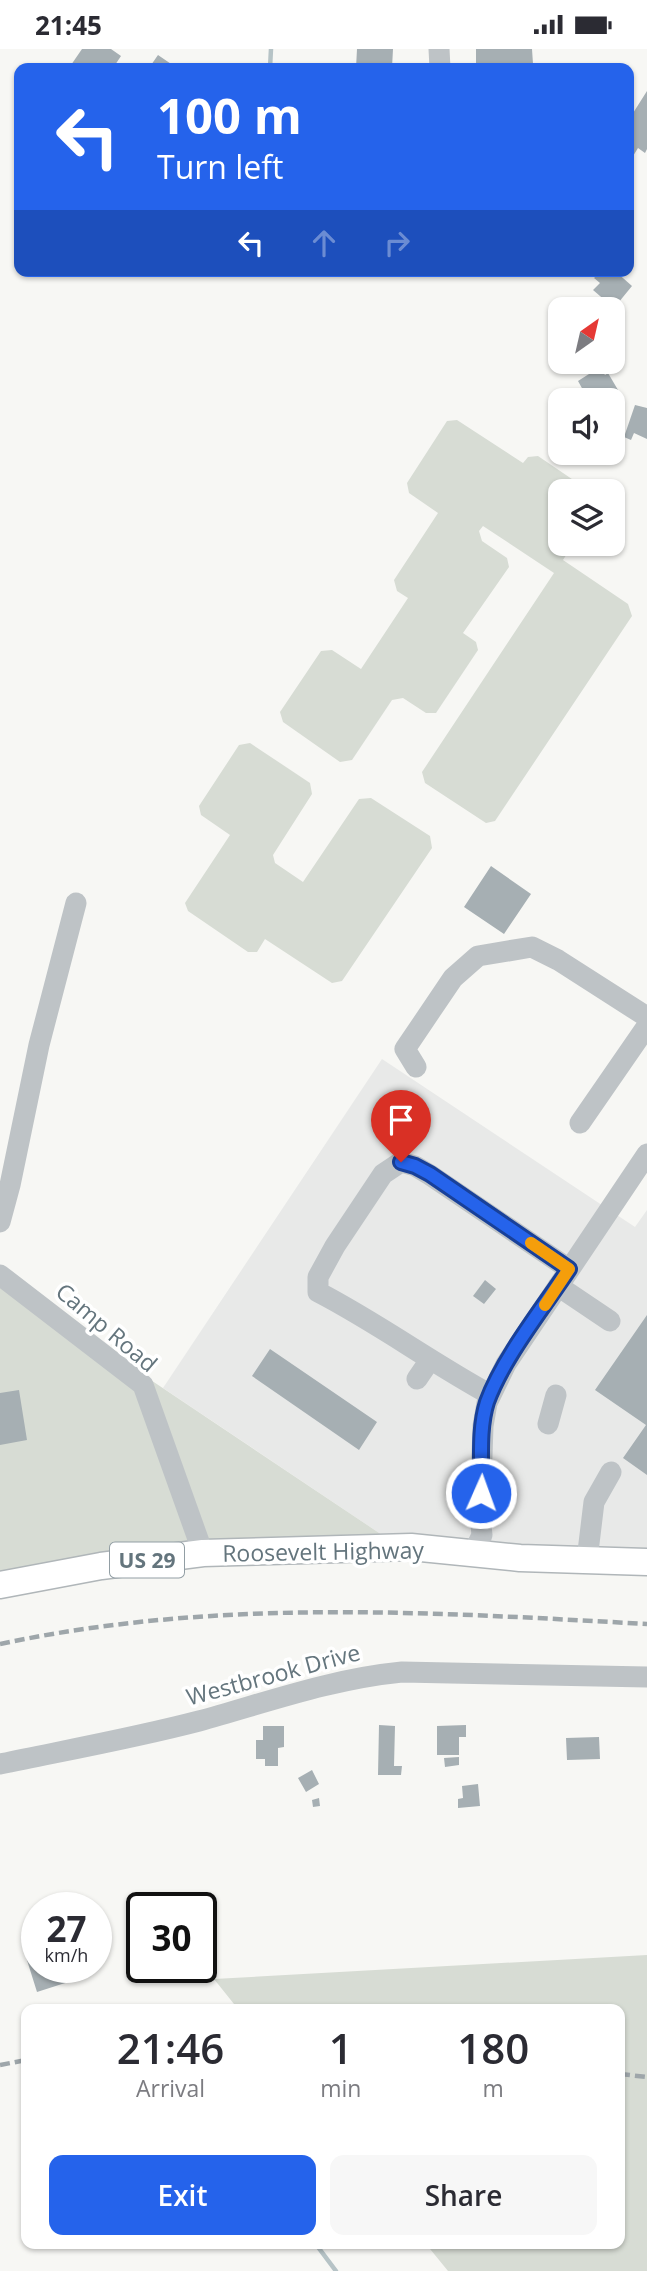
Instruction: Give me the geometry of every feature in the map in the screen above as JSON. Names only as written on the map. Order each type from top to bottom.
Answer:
[{"type":"main road","name":"Roosevelt Highway","points":[[0,1585],[101,1566],[203,1553],[411,1547],[436,1548],[473,1555],[647,1562]]},
{"type":"street","points":[[0,1222],[38,1045],[76,903]]},
{"type":"street","points":[[416,1067],[405,1049],[453,978],[478,956],[532,947],[558,960],[647,1017]]},
{"type":"street","points":[[580,1123],[644,1038]]},
{"type":"street","points":[[473,1555],[482,1535],[480,1515],[483,1426],[491,1395],[506,1364],[645,1161]]},
{"type":"street","points":[[491,1395],[430,1360],[359,1313],[318,1291],[318,1277],[335,1246],[383,1174],[401,1162],[430,1174],[564,1278],[610,1321]]},
{"type":"street","name":"Camp Road","points":[[0,1275],[143,1385],[203,1553]]},
{"type":"street","points":[[418,1379],[430,1360]]},
{"type":"street","points":[[548,1424],[556,1395]]},
{"type":"street","points":[[587,1560],[594,1502],[611,1472]]},
{"type":"street","name":"Westbrook Drive","points":[[0,1764],[145,1735],[291,1692],[367,1675],[415,1672],[647,1677]]},
{"type":"shaded area","points":[[457,420],[523,463],[528,457],[538,456],[572,479],[548,479],[548,556],[566,556],[563,560],[628,604],[632,616],[495,821],[486,823],[425,783],[422,772],[554,573],[483,526],[479,531],[482,541],[507,558],[509,567],[463,633],[476,642],[478,650],[436,713],[426,713],[403,698],[392,700],[352,760],[340,762],[283,722],[280,712],[321,651],[332,650],[361,669],[408,598],[397,591],[394,580],[438,513],[409,493],[407,483],[447,421]]},
{"type":"shaded area","points":[[250,743],[310,783],[312,794],[273,855],[275,863],[303,882],[359,799],[371,798],[430,836],[432,848],[342,981],[332,983],[265,939],[257,952],[248,952],[188,911],[185,903],[230,835],[201,815],[199,806],[239,745]]},
{"type":"shaded area","points":[[382,1059],[635,1227],[647,1210],[647,1565],[415,1557],[163,1388]]},
{"type":"shaded area","points":[[0,1279],[415,1557],[183,1558],[0,1594]]},
{"type":"shaded area","points":[[647,1955],[647,2271],[448,2271],[430,2249],[625,2249],[625,2004],[234,2004],[217,1983],[217,1979]]},
{"type":"building","points":[[82,49],[111,49],[121,56],[116,63],[72,63]]},
{"type":"building","points":[[357,49],[393,49],[392,63],[356,63]]},
{"type":"building","points":[[476,49],[532,49],[533,63],[476,63]]},
{"type":"building","points":[[158,55],[170,63],[152,63]]},
{"type":"building","points":[[647,91],[647,149],[645,153],[638,148],[634,154],[634,112]]},
{"type":"building","points":[[595,277],[622,277],[632,286],[623,297],[601,297],[593,290],[600,283]]},
{"type":"building","points":[[587,375],[609,375],[617,388],[582,388],[578,381]]},
{"type":"building","points":[[635,405],[647,408],[647,439],[634,433],[631,440],[625,437]]},
{"type":"building","points":[[491,866],[531,894],[504,934],[464,907]]},
{"type":"building","points":[[485,1280],[496,1289],[484,1304],[473,1296]]},
{"type":"building","points":[[647,1315],[647,1475],[623,1458],[646,1425],[595,1390]]},
{"type":"building","points":[[270,1349],[377,1422],[359,1450],[252,1376]]},
{"type":"building","points":[[19,1390],[27,1440],[0,1445],[0,1393]]},
{"type":"building","points":[[379,1725],[395,1726],[394,1766],[402,1766],[401,1775],[378,1775]]},
{"type":"building","points":[[466,1725],[466,1737],[459,1737],[459,1755],[437,1755],[437,1726]]},
{"type":"building","points":[[263,1726],[284,1726],[284,1747],[278,1748],[278,1766],[265,1766],[265,1759],[256,1759],[256,1740],[263,1740]]},
{"type":"building","points":[[599,1737],[600,1759],[567,1760],[566,1738]]},
{"type":"building","points":[[459,1757],[459,1765],[445,1767],[444,1758]]},
{"type":"building","points":[[312,1770],[319,1784],[306,1792],[298,1778]]},
{"type":"building","points":[[478,1784],[480,1806],[458,1808],[458,1799],[463,1798],[462,1786]]},
{"type":"building","points":[[319,1798],[320,1806],[313,1807],[312,1800]]},
{"type":"building","points":[[34,1983],[65,1983],[37,1992]]},
{"type":"waterway","points":[[270,63],[271,49]]},
{"type":"waterway","points":[[320,2249],[336,2271]]},
{"type":"railway","points":[[0,1644],[81,1629],[242,1614],[403,1613],[647,1624]]},
{"type":"railway","points":[[0,2065],[21,2061]]},
{"type":"railway","points":[[625,2075],[647,2077]]},
{"type":"slow traffic","points":[[531,1243],[569,1269],[545,1305]]},
{"type":"route","points":[[401,1162],[430,1174],[569,1269],[506,1364],[487,1402],[483,1426],[481,1493]]}]
